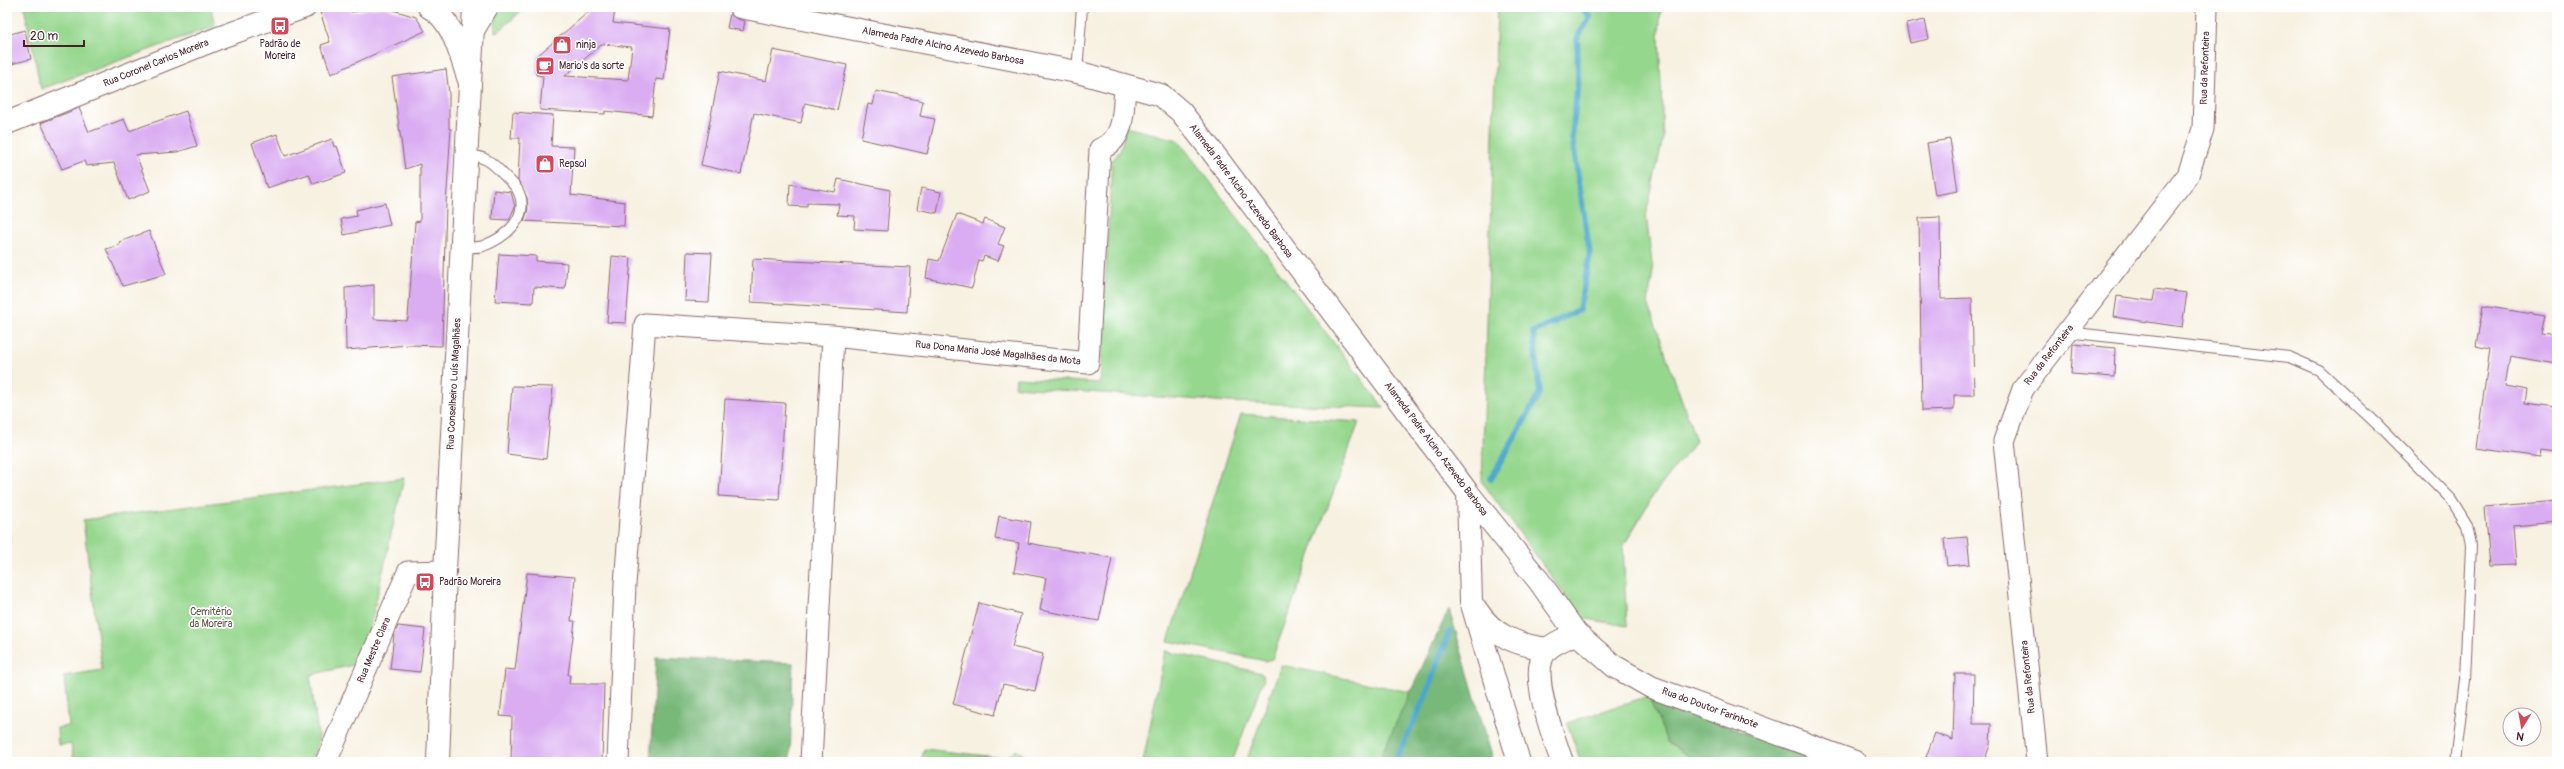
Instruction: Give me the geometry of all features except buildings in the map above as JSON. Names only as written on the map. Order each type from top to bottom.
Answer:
[{"type":"main road","name":"Rua Coronel Carlos Moreira","points":[[7,123],[221,36],[305,7]]},
{"type":"main road","points":[[429,7],[439,12],[454,36],[469,80]]},
{"type":"main road","name":"Rua Conselheiro Luís Magalhães","points":[[438,762],[444,571],[474,7]]},
{"type":"main road","points":[[472,32],[487,7]]},
{"type":"main road","name":"Alameda Padre Alcino Azevedo Barbosa","points":[[740,7],[1077,72],[1161,95],[1181,112],[1211,150],[1468,493],[1539,580],[1576,633]]},
{"type":"main road","points":[[1468,493],[1471,601],[1519,762]]},
{"type":"main road","points":[[1471,601],[1490,627],[1504,638],[1525,646],[1548,649]]},
{"type":"main road","points":[[1562,762],[1538,685],[1539,667],[1548,649],[1576,633]]},
{"type":"main road","name":"Rua do Doutor Farinhote","points":[[1576,633],[1614,666],[1651,687],[1855,762]]},
{"type":"street","name":"Rua da Refonteira","points":[[2037,762],[2004,441],[2022,390],[2188,175],[2204,129],[2207,7]]},
{"type":"street","name":"Rua Dona Maria José Magalhães da Mota","points":[[618,762],[625,584],[645,324],[833,336],[1088,363],[1100,149],[1110,146],[1118,136],[1125,86]]},
{"type":"street","points":[[811,762],[833,336]]},
{"type":"street","name":"Rua Mestre Clara","points":[[326,762],[408,572],[444,571]]},
{"type":"lane","points":[[1077,72],[1082,7]]},
{"type":"lane","points":[[462,247],[482,247],[502,236],[516,224],[522,207],[517,188],[499,170],[482,156],[465,155]]},
{"type":"lane","points":[[2067,332],[2289,357],[2319,370],[2377,424],[2451,499],[2467,525],[2471,546],[2465,679],[2455,762]]},
{"type":"green space","points":[[24,7],[211,7],[215,26],[41,89]]},
{"type":"green space","points":[[495,7],[526,7],[499,31],[495,32]]},
{"type":"green space","points":[[1497,7],[1661,7],[1659,33],[1663,138],[1646,215],[1653,271],[1648,303],[1696,441],[1654,494],[1623,547],[1627,626],[1582,618],[1482,482]]},
{"type":"green space","points":[[1126,127],[1178,140],[1384,408],[1230,402],[1015,387],[1016,378],[1100,383],[1112,161],[1120,151]]},
{"type":"green space","points":[[1241,414],[1359,422],[1272,659],[1266,661],[1168,641]]},
{"type":"green space","name":"Cemitério da Moreira","points":[[404,478],[368,636],[353,665],[310,675],[319,741],[310,762],[74,762],[71,744],[58,745],[57,728],[69,726],[64,676],[102,670],[83,520]]},
{"type":"green space","points":[[1449,609],[1494,762],[1378,762]]},
{"type":"green space","points":[[1165,651],[1261,673],[1264,679],[1232,762],[1143,762]]},
{"type":"green space","points":[[656,657],[793,663],[790,762],[650,762]]},
{"type":"green space","points":[[1281,665],[1414,693],[1386,762],[1246,762]]},
{"type":"green space","points":[[1648,696],[1668,743],[1698,762],[1581,762],[1567,723]]},
{"type":"green space","points":[[1648,696],[1822,762],[1698,762],[1668,743]]},
{"type":"green space","points":[[924,749],[1005,758],[1016,750],[1036,762],[921,762]]},
{"type":"waterway","points":[[1491,479],[1540,393],[1533,332],[1579,310],[1590,254],[1572,137],[1578,82],[1577,38],[1590,17],[1581,7]]},
{"type":"waterway","points":[[1395,762],[1428,691],[1449,632]]},
{"type":"place","name":"Padrão de Moreira","points":[[280,26]]},
{"type":"place","name":"ninja","points":[[562,45]]},
{"type":"place","name":"Mario's da sorte","points":[[545,66]]},
{"type":"place","name":"Repsol","points":[[545,164]]},
{"type":"place","name":"Padrão Moreira","points":[[425,582]]}]
